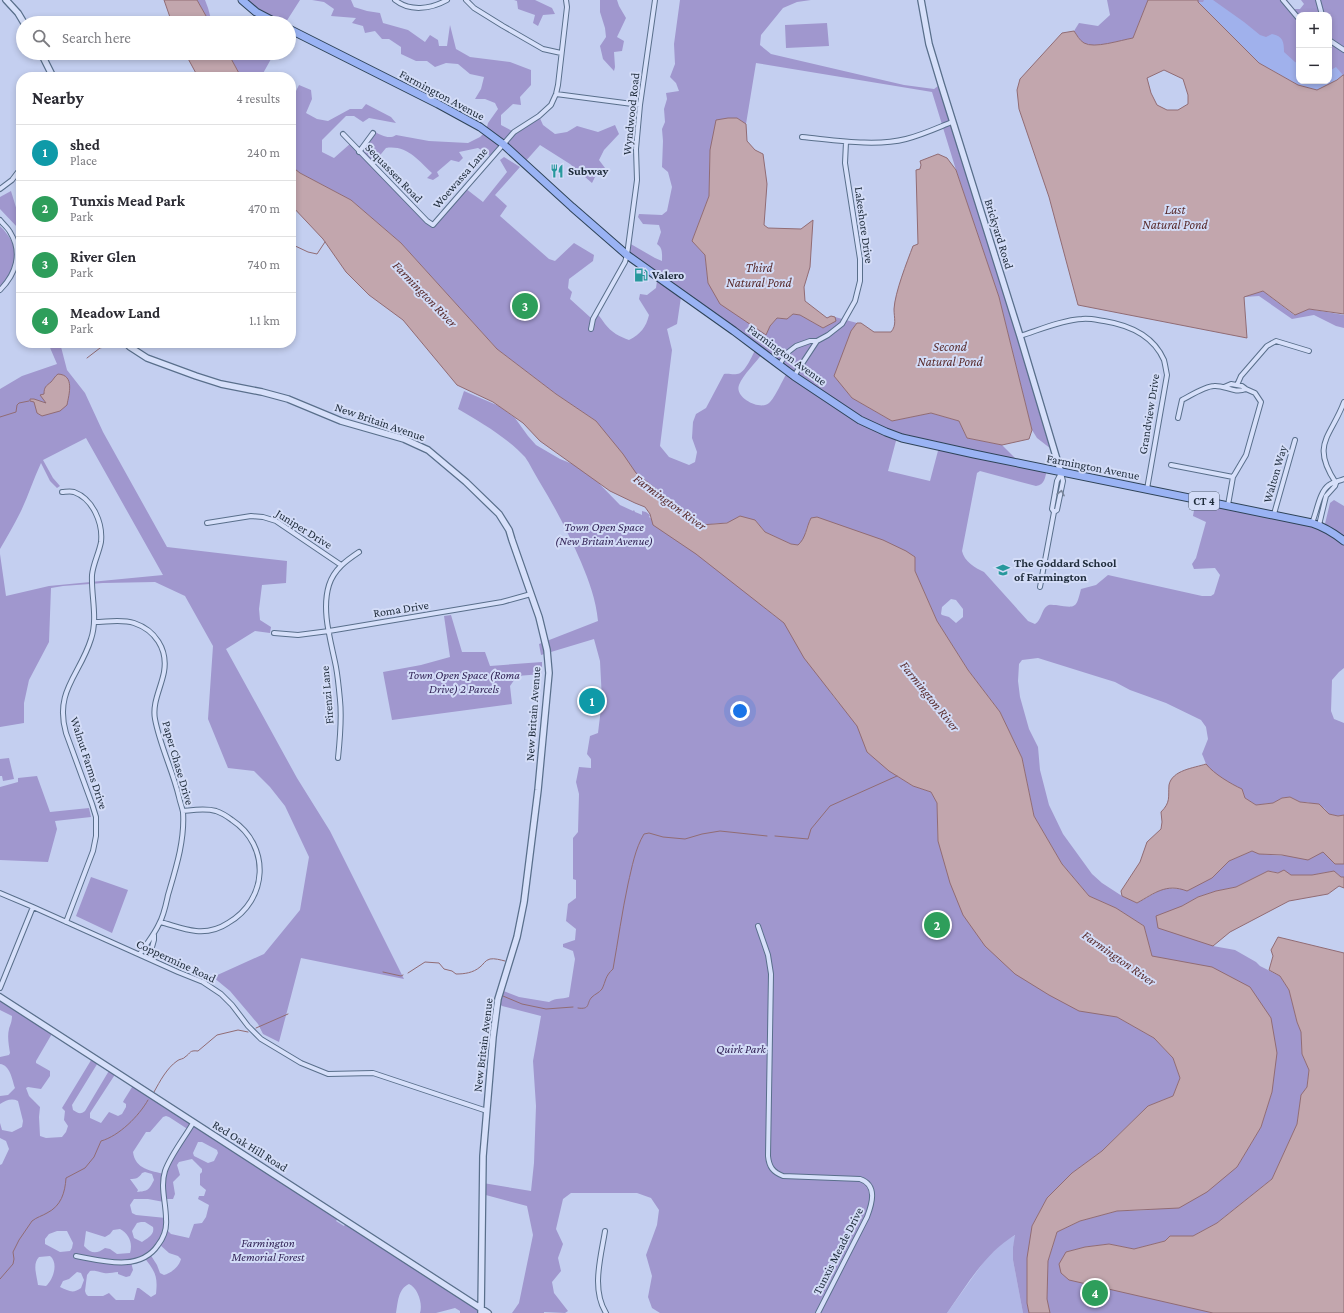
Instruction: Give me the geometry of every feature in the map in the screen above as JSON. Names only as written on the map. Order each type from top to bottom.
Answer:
[{"type":"main road","points":[[242,0],[256,12],[264,16]]},
{"type":"main road","name":"Farmington Avenue","points":[[296,33],[480,127],[503,144],[627,255],[734,331],[794,376],[860,420],[902,438],[932,445],[1061,473],[1274,514],[1315,524],[1344,540]]},
{"type":"street","points":[[6,0],[19,16]]},
{"type":"street","points":[[395,0],[399,3],[415,8],[430,7],[447,0]]},
{"type":"street","points":[[466,0],[474,8],[544,49],[561,53]]},
{"type":"street","points":[[566,0],[567,7],[556,94],[640,105]]},
{"type":"street","name":"Wyndwood Road","points":[[591,330],[593,319],[625,262],[627,255],[637,180],[636,149],[640,105],[655,0]]},
{"type":"street","name":"Brickyard Road","points":[[921,0],[929,44],[952,122],[1020,336],[1061,473]]},
{"type":"street","points":[[1283,0],[1296,15]]},
{"type":"street","points":[[1318,0],[1321,12]]},
{"type":"street","points":[[1332,42],[1344,50]]},
{"type":"street","points":[[44,60],[50,72]]},
{"type":"street","name":"Woewassa Lane","points":[[433,225],[514,132],[539,116],[551,105],[556,94]]},
{"type":"street","points":[[802,137],[861,143],[905,140],[952,122]]},
{"type":"street","points":[[359,152],[373,133]]},
{"type":"street","name":"Sequassen Road","points":[[343,134],[427,221],[433,225]]},
{"type":"street","name":"Lakeshore Drive","points":[[794,376],[817,341],[828,335],[842,324],[854,303],[860,281],[860,259],[845,163],[846,142]]},
{"type":"street","points":[[0,189],[12,180],[16,175]]},
{"type":"street","points":[[0,220],[11,233],[16,249]]},
{"type":"street","points":[[0,290],[10,279],[16,264]]},
{"type":"street","name":"Grandview Drive","points":[[1020,336],[1068,321],[1083,319],[1124,326],[1142,333],[1155,347],[1164,360],[1167,375],[1147,489]]},
{"type":"street","name":"Lakeshore Drive","points":[[779,365],[787,353],[796,346],[810,341],[817,341]]},
{"type":"street","points":[[1237,385],[1241,376],[1267,346],[1276,341],[1309,351]]},
{"type":"street","name":"New Britain Avenue","points":[[133,348],[147,358],[196,376],[221,384],[288,399],[341,421],[404,439],[428,450],[466,482],[499,514],[509,530],[545,638],[549,673],[538,790],[524,902],[517,937],[498,1000],[493,1037],[483,1156],[481,1311]]},
{"type":"street","points":[[1224,387],[1231,384],[1242,386],[1255,393],[1261,402],[1246,455],[1233,477],[1228,505]]},
{"type":"street","points":[[1178,418],[1182,400],[1211,386],[1235,390],[1246,389]]},
{"type":"street","points":[[1336,483],[1324,462],[1323,453],[1328,432],[1344,402]]},
{"type":"street","name":"Walton Way","points":[[1274,514],[1295,440]]},
{"type":"street","points":[[1171,465],[1233,477]]},
{"type":"street","points":[[1040,587],[1054,512],[1052,509],[1057,481],[1061,473]]},
{"type":"street","points":[[1315,524],[1325,488],[1330,483],[1336,483],[1344,479]]},
{"type":"street","points":[[1315,524],[1326,496],[1336,483]]},
{"type":"street","name":"Walnut Farms Drive","points":[[62,492],[73,492],[82,497],[92,507],[99,521],[101,535],[92,575],[94,622],[92,637],[87,651],[67,688],[62,707],[63,722],[66,733],[96,817],[96,836],[93,851],[66,922]]},
{"type":"street","name":"Juniper Drive","points":[[207,523],[251,516],[263,517],[276,521],[340,565]]},
{"type":"street","points":[[340,565],[359,552]]},
{"type":"street","name":"Firenzi Lane","points":[[338,758],[340,702],[326,604],[329,584],[340,565]]},
{"type":"street","name":"Roma Drive","points":[[274,633],[298,635],[329,631],[502,602],[531,594]]},
{"type":"street","name":"Paper Chase Drive","points":[[94,622],[133,622],[149,631],[159,643],[165,655],[164,672],[157,692],[154,714],[157,731],[171,768],[183,811],[182,842],[179,861],[160,922],[154,935],[140,954]]},
{"type":"street","points":[[160,922],[196,931],[211,930],[224,926],[236,919],[246,909],[253,899],[259,885],[260,871],[258,852],[251,838],[240,825],[216,811],[201,809],[183,811]]},
{"type":"street","name":"Coppermine Road","points":[[0,893],[178,972],[204,982],[221,994],[232,1005],[248,1026],[261,1039],[301,1063],[328,1074],[374,1073],[487,1111]]},
{"type":"street","points":[[0,988],[33,907]]},
{"type":"street","name":"Tunxis Meade Drive","points":[[758,926],[768,954],[771,974],[768,1156],[771,1169],[777,1174],[783,1176],[860,1179],[870,1186],[872,1195],[872,1205],[867,1217],[818,1313]]},
{"type":"street","name":"Paper Chase Drive","points":[[149,958],[154,935]]},
{"type":"street","name":"Red Oak Hill Road","points":[[0,997],[272,1173],[481,1311],[488,1313]]},
{"type":"street","points":[[76,1256],[126,1263],[137,1261],[148,1256],[156,1249],[166,1229],[163,1196],[165,1170],[193,1123]]},
{"type":"street","points":[[605,1231],[599,1270],[599,1292],[602,1307],[606,1313]]},
{"type":"shaded area","points":[[1016,1235],[1013,1247],[1013,1260],[1023,1313],[947,1313],[988,1256],[1006,1240]]},
{"type":"green space","points":[[197,0],[205,0],[210,16],[206,16]]},
{"type":"green space","points":[[248,0],[300,0],[290,16],[264,16],[256,12]]},
{"type":"green space","points":[[312,0],[351,0],[354,7],[380,13],[383,23],[408,30],[425,42],[430,35],[438,40],[439,46],[447,46],[450,25],[456,49],[470,57],[510,62],[531,70],[531,85],[520,97],[521,105],[513,104],[501,115],[501,125],[514,132],[539,116],[543,125],[555,134],[567,132],[577,126],[598,132],[615,125],[619,134],[604,150],[599,160],[605,168],[597,173],[592,183],[570,164],[540,145],[524,163],[503,144],[492,157],[478,148],[459,152],[463,158],[459,162],[451,160],[437,172],[439,176],[433,180],[427,178],[432,173],[422,163],[412,154],[400,149],[386,148],[372,165],[433,225],[465,188],[483,202],[507,172],[500,160],[504,157],[520,167],[495,195],[507,206],[500,216],[549,259],[555,261],[574,243],[594,255],[593,261],[569,279],[568,288],[572,292],[570,299],[591,318],[595,312],[610,329],[619,336],[629,340],[642,330],[649,315],[639,299],[640,294],[647,295],[656,288],[657,281],[660,284],[670,285],[627,255],[629,243],[662,261],[661,249],[657,244],[661,232],[659,225],[643,224],[638,217],[639,214],[662,215],[667,211],[672,187],[668,172],[662,167],[662,129],[665,122],[664,109],[667,99],[666,93],[679,91],[676,83],[670,77],[675,64],[674,44],[680,0],[811,0],[797,2],[783,8],[761,35],[760,45],[771,54],[904,85],[934,89],[941,84],[1055,452],[1037,438],[1032,430],[999,297],[956,170],[932,92],[756,63],[746,124],[737,118],[710,150],[709,196],[692,241],[705,255],[708,283],[766,334],[770,326],[777,318],[787,319],[793,314],[800,315],[823,328],[835,321],[835,317],[857,323],[851,331],[835,376],[852,398],[892,421],[931,413],[959,421],[967,438],[1002,445],[1022,465],[1047,470],[1043,482],[1036,486],[980,471],[977,473],[962,551],[967,561],[984,572],[1028,621],[1035,624],[1039,620],[1045,608],[1049,605],[1068,607],[1074,606],[1078,600],[1081,589],[1096,585],[1108,575],[1202,596],[1211,596],[1214,594],[1220,575],[1215,568],[1194,569],[1192,564],[1196,558],[1206,522],[1193,516],[1196,499],[1324,528],[1330,503],[1334,500],[1344,506],[1344,668],[1332,680],[1331,711],[1334,719],[1344,723],[1344,815],[1338,816],[1329,814],[1324,808],[1307,802],[1300,802],[1290,797],[1282,798],[1273,803],[1256,805],[1245,798],[1242,789],[1223,779],[1207,766],[1202,754],[1208,739],[1206,727],[1201,720],[1166,703],[1130,690],[1115,682],[1038,658],[1022,660],[1019,664],[1018,681],[1020,697],[1029,729],[1038,747],[1040,770],[1049,805],[1063,834],[1092,874],[1102,883],[1122,896],[1137,903],[1164,888],[1182,889],[1212,878],[1229,861],[1252,851],[1269,855],[1296,855],[1323,852],[1335,864],[1344,864],[1344,877],[1341,877],[1334,871],[1312,875],[1291,875],[1268,871],[1236,887],[1216,891],[1198,897],[1182,906],[1213,946],[1235,950],[1256,962],[1260,966],[1280,976],[1289,990],[1301,1032],[1302,1054],[1309,1070],[1307,1087],[1301,1096],[1297,1124],[1272,1179],[1217,1223],[1193,1236],[1170,1236],[1165,1241],[1134,1249],[1109,1244],[1085,1247],[1066,1252],[1226,1313],[1048,1313],[1046,1307],[1048,1261],[1057,1232],[1080,1221],[1117,1211],[1150,1210],[1237,1167],[1261,1127],[1272,1092],[1152,956],[1144,926],[1116,908],[1089,896],[1062,864],[1034,816],[1022,758],[1000,712],[968,670],[937,621],[915,571],[837,525],[817,517],[807,527],[804,539],[798,545],[791,544],[765,532],[755,520],[701,525],[657,489],[639,484],[596,421],[556,394],[497,349],[401,243],[351,200],[296,170],[296,91],[299,85],[311,90],[312,99],[306,113],[317,119],[328,121],[350,109],[362,109],[366,104],[391,117],[396,123],[369,118],[363,122],[354,116],[346,116],[322,140],[322,152],[334,158],[351,143],[359,151],[375,132],[382,136],[388,137],[396,135],[429,141],[468,143],[480,137],[486,131],[488,123],[498,109],[495,103],[485,99],[475,99],[481,89],[484,77],[470,74],[458,64],[446,63],[435,67],[427,61],[416,61],[401,54],[401,47],[389,39],[382,39],[375,31],[365,33],[363,26],[352,23],[356,18],[331,16],[334,9],[324,2]],"holes":[[[671,285],[756,348],[743,371],[737,374],[724,374],[706,408],[696,414],[693,422],[692,438],[697,452],[695,462],[689,465],[669,457],[660,446],[672,350],[667,329],[677,324],[681,297],[670,290]],[[763,353],[788,371],[771,401],[765,405],[760,405],[744,399],[740,394],[739,385],[743,377]],[[897,437],[939,447],[930,481],[888,471]],[[951,599],[956,600],[963,609],[963,617],[956,623],[949,617],[941,614],[942,607]]]},
{"type":"green space","points":[[514,0],[535,0],[552,8],[555,14],[543,15],[538,26],[533,23],[535,15],[518,9],[517,1]]},
{"type":"green space","points":[[600,0],[617,0],[626,18],[617,37],[624,41],[622,51],[614,52],[614,71],[603,59],[600,46],[606,37],[600,12]]},
{"type":"green space","points":[[1107,0],[1148,0],[1133,38],[1108,44],[1088,45],[1079,39],[1074,31],[1079,23],[1098,26],[1110,15]]},
{"type":"green space","points":[[1198,0],[1287,0],[1294,9],[1300,9],[1304,4],[1301,0],[1344,0],[1344,75],[1337,80],[1332,81],[1332,12],[1296,12],[1296,83],[1198,2]]},
{"type":"green space","points":[[827,23],[829,46],[786,48],[785,25]]},
{"type":"green space","points":[[232,60],[270,60],[264,72],[238,72]]},
{"type":"green space","points":[[11,191],[16,208],[16,226],[0,209],[0,197]]},
{"type":"green space","points":[[0,226],[12,241],[15,249],[15,256],[11,271],[0,286]]},
{"type":"green space","points":[[1263,291],[1294,315],[1309,309],[1344,315],[1344,328],[1336,326],[1314,315],[1292,319],[1259,296],[1244,297]]},
{"type":"green space","points":[[50,348],[61,348],[67,370],[85,393],[103,432],[167,547],[287,561],[286,583],[262,585],[259,609],[260,620],[271,627],[270,633],[255,631],[226,649],[297,778],[330,831],[404,979],[301,958],[279,1042],[263,1034],[258,1024],[230,991],[213,977],[264,954],[300,910],[309,857],[285,806],[270,787],[254,771],[228,768],[208,719],[213,646],[185,596],[155,582],[103,583],[51,588],[49,642],[29,680],[24,703],[24,723],[0,727],[0,554],[6,596],[49,586],[163,575],[86,438],[43,460],[53,478],[60,486],[57,488],[50,481],[41,463],[26,501],[0,549],[0,389],[22,376],[57,364]]},
{"type":"green space","points":[[464,391],[499,406],[515,418],[536,445],[560,459],[585,469],[620,505],[633,511],[634,510],[642,515],[642,511],[646,512],[650,515],[649,517],[691,547],[776,617],[785,619],[831,693],[845,708],[897,776],[913,786],[931,792],[937,803],[938,841],[1103,1014],[1117,1017],[1154,1038],[1173,1058],[1180,1078],[1173,1096],[1148,1106],[1102,1151],[1072,1173],[1047,1198],[1032,1226],[1027,1303],[1029,1313],[1023,1313],[1013,1260],[1015,1235],[1004,1242],[977,1270],[947,1313],[660,1313],[652,1308],[648,1297],[652,1276],[646,1255],[657,1225],[659,1210],[651,1198],[637,1193],[571,1193],[563,1199],[556,1229],[563,1244],[558,1258],[561,1271],[552,1282],[554,1293],[568,1311],[565,1313],[512,1313],[519,1303],[533,1235],[527,1206],[482,1194],[483,1183],[531,1191],[534,1163],[536,1106],[533,1061],[541,1016],[502,1006],[498,1001],[501,990],[519,997],[549,1002],[569,997],[575,959],[573,951],[563,947],[563,944],[575,940],[576,929],[566,921],[568,904],[576,898],[576,880],[573,879],[573,838],[578,832],[579,794],[576,782],[579,767],[591,768],[591,759],[587,754],[590,736],[598,733],[602,700],[600,661],[594,639],[541,655],[539,644],[598,621],[592,591],[572,541],[529,463],[518,450],[502,437],[458,409]]},
{"type":"green space","name":"Town Open Space (Roma Drive) 2 Parcels","points":[[451,615],[462,652],[485,652],[490,666],[542,662],[542,674],[517,676],[510,686],[512,704],[392,720],[383,672],[421,665],[450,657],[444,616]]},
{"type":"green space","points":[[9,758],[14,779],[3,781],[2,776],[0,776],[0,759]]},
{"type":"green space","points":[[37,776],[50,812],[89,808],[91,817],[55,821],[57,829],[48,862],[0,860],[0,787],[18,782],[18,778]]},
{"type":"green space","points":[[91,877],[128,890],[112,933],[76,916]]},
{"type":"green space","name":"Farmington Memorial Forest","points":[[0,997],[53,1032],[36,1061],[36,1063],[50,1071],[50,1076],[41,1089],[26,1088],[29,1096],[40,1107],[40,1136],[46,1138],[62,1137],[66,1132],[68,1126],[64,1120],[65,1111],[62,1108],[93,1057],[99,1061],[72,1105],[73,1110],[79,1113],[85,1111],[110,1069],[116,1073],[90,1113],[90,1118],[101,1123],[109,1112],[118,1116],[122,1114],[126,1107],[126,1104],[123,1102],[134,1084],[339,1217],[336,1221],[344,1226],[347,1222],[481,1309],[481,1313],[460,1313],[460,1311],[455,1308],[436,1313],[420,1313],[421,1305],[419,1297],[415,1289],[409,1284],[405,1286],[401,1292],[396,1313],[0,1313],[0,1165],[2,1164],[9,1149],[6,1141],[0,1138],[0,1123],[2,1130],[12,1132],[22,1127],[23,1121],[18,1101],[9,1100],[0,1104],[0,1096],[8,1095],[15,1088],[8,1070],[0,1064],[0,1057],[9,1055],[10,1053],[8,1035],[12,1016],[0,1010]],"holes":[[[166,1116],[189,1130],[165,1170],[165,1174],[154,1172],[140,1166],[134,1158],[133,1152],[146,1132],[150,1132],[163,1117]],[[198,1142],[202,1142],[217,1150],[218,1153],[214,1161],[208,1163],[194,1156],[193,1153]],[[192,1159],[202,1169],[200,1174],[200,1185],[206,1190],[204,1196],[199,1196],[198,1199],[209,1205],[206,1217],[202,1223],[194,1224],[189,1238],[171,1234],[166,1229],[166,1218],[136,1215],[132,1213],[130,1205],[134,1199],[148,1199],[164,1202],[164,1199],[173,1199],[175,1194],[173,1182],[180,1175],[177,1165],[179,1162]],[[145,1172],[152,1174],[154,1180],[148,1189],[137,1192],[138,1190],[130,1179],[137,1178]],[[145,1222],[153,1227],[152,1234],[142,1242],[134,1238],[132,1231],[137,1223]],[[120,1229],[126,1233],[131,1242],[130,1253],[117,1254],[110,1249],[105,1248],[97,1252],[92,1252],[84,1246],[86,1231],[105,1237],[113,1230]],[[57,1231],[67,1231],[73,1243],[72,1248],[70,1251],[60,1252],[45,1244],[45,1239],[49,1234]],[[159,1244],[169,1253],[178,1256],[181,1259],[177,1267],[172,1271],[164,1275],[160,1273],[150,1254]],[[50,1256],[53,1259],[55,1267],[53,1276],[46,1286],[38,1285],[36,1263],[39,1257]],[[144,1257],[155,1274],[157,1282],[156,1294],[151,1297],[139,1288],[137,1288],[134,1300],[116,1300],[109,1293],[103,1296],[88,1296],[86,1294],[87,1275],[90,1271],[106,1273],[118,1272],[118,1274],[126,1277],[130,1276],[133,1270],[131,1262]],[[77,1272],[81,1273],[84,1280],[81,1288],[73,1291],[68,1291],[60,1287],[63,1281],[69,1279]]]},
{"type":"sand","points":[[1204,0],[1213,0],[1260,35],[1266,37],[1272,34],[1279,36],[1284,45],[1284,52],[1296,62],[1296,84],[1259,63],[1198,2],[1203,2]]},
{"type":"sand","points":[[1336,67],[1343,75],[1332,82],[1332,69]]},
{"type":"sand","points":[[1296,84],[1329,84],[1317,90]]},
{"type":"water","points":[[164,0],[197,0],[206,16],[170,16]]},
{"type":"water","name":"Last Natural Pond","points":[[1148,0],[1198,0],[1198,2],[1259,63],[1296,84],[1317,90],[1332,84],[1344,75],[1344,314],[1309,309],[1295,315],[1263,291],[1244,297],[1247,338],[1078,305],[1049,197],[1019,109],[1017,90],[1020,79],[1062,33],[1074,31],[1079,39],[1088,45],[1108,44],[1133,38]],"holes":[[[1164,70],[1183,79],[1188,95],[1188,104],[1178,110],[1167,110],[1157,105],[1151,93],[1147,78]]]},
{"type":"water","points":[[189,60],[232,60],[238,72],[195,72]]},
{"type":"water","name":"Third Natural Pond","points":[[737,118],[746,124],[747,141],[755,150],[763,154],[767,184],[764,225],[768,228],[801,229],[813,220],[810,267],[804,287],[805,301],[827,318],[831,316],[835,317],[836,321],[823,328],[800,315],[793,314],[787,319],[777,318],[770,326],[766,335],[720,304],[708,283],[705,255],[692,241],[709,196],[710,150],[716,120]]},
{"type":"water","name":"Second Natural Pond","points":[[938,154],[947,158],[956,170],[999,297],[1032,430],[1029,439],[1002,445],[967,438],[959,421],[931,413],[892,421],[852,398],[834,376],[851,331],[857,323],[861,323],[874,332],[891,332],[893,329],[895,324],[894,309],[899,286],[913,246],[918,244],[916,170],[920,169],[920,161]]},
{"type":"water","name":"Farmington River","points":[[296,170],[351,200],[401,243],[497,349],[556,394],[596,421],[623,454],[636,473],[701,525],[727,523],[740,516],[755,520],[765,532],[791,544],[798,545],[804,536],[811,518],[817,517],[883,540],[915,557],[915,571],[937,621],[968,670],[1000,712],[1022,758],[1034,816],[1062,864],[1089,896],[1116,908],[1144,926],[1152,956],[1212,967],[1250,987],[1271,1018],[1277,1053],[1272,1092],[1261,1127],[1237,1167],[1207,1192],[1179,1208],[1117,1211],[1080,1221],[1057,1232],[1048,1261],[1047,1299],[1050,1313],[1029,1313],[1027,1303],[1027,1258],[1032,1226],[1047,1198],[1072,1173],[1102,1151],[1148,1106],[1173,1096],[1180,1078],[1173,1058],[1154,1038],[1117,1017],[1079,1011],[1049,995],[1015,974],[985,946],[963,915],[950,883],[938,841],[937,803],[931,792],[913,786],[889,771],[867,752],[857,726],[804,658],[784,623],[696,554],[653,525],[650,514],[645,507],[610,491],[540,441],[523,423],[493,402],[457,385],[403,320],[369,295],[346,272],[323,239],[296,210]]},
{"type":"water","points":[[58,374],[63,375],[69,381],[70,391],[67,405],[60,411],[42,416],[37,413],[34,402],[30,401],[30,399],[46,403],[40,395],[44,394],[46,387]]},
{"type":"water","points":[[1206,764],[1223,778],[1242,789],[1245,798],[1256,805],[1273,803],[1282,798],[1290,797],[1300,802],[1319,804],[1329,814],[1338,816],[1344,815],[1344,864],[1335,864],[1323,852],[1308,860],[1282,855],[1259,854],[1252,851],[1229,861],[1212,878],[1187,891],[1173,888],[1161,890],[1137,903],[1122,896],[1121,891],[1140,862],[1147,842],[1161,829],[1161,812],[1168,802],[1169,785],[1171,780],[1174,776],[1184,770]]},
{"type":"water","points":[[1284,870],[1291,875],[1312,875],[1334,871],[1341,877],[1344,877],[1344,888],[1339,886],[1328,894],[1289,901],[1230,932],[1213,946],[1158,928],[1156,916],[1182,906],[1198,897],[1216,891],[1236,887],[1268,871],[1278,873]]},
{"type":"water","points":[[1278,937],[1344,953],[1344,1313],[1213,1313],[1069,1280],[1061,1273],[1059,1264],[1066,1252],[1085,1247],[1109,1244],[1134,1249],[1165,1241],[1170,1236],[1193,1236],[1217,1223],[1272,1179],[1297,1124],[1301,1095],[1307,1087],[1309,1070],[1302,1054],[1301,1032],[1289,990],[1280,976],[1269,970],[1273,956],[1271,950]]},
{"type":"waterway","points":[[296,246],[308,252],[317,254],[325,242]]},
{"type":"waterway","points":[[87,358],[100,348]]},
{"type":"waterway","points":[[0,417],[16,412],[17,405],[19,403],[29,401]]},
{"type":"waterway","points":[[775,836],[808,839],[811,829],[830,806],[897,776]]},
{"type":"waterway","points":[[578,1008],[585,1008],[588,1006],[590,999],[600,992],[607,976],[613,969],[631,871],[636,852],[644,834],[649,833],[663,837],[685,839],[720,831],[767,836]]},
{"type":"waterway","points":[[408,973],[425,962],[439,963],[444,969],[452,971],[456,974],[474,971],[490,959],[505,961]]},
{"type":"waterway","points":[[383,972],[401,976],[403,975]]},
{"type":"waterway","points":[[503,996],[522,1004],[546,1009],[573,1007]]},
{"type":"waterway","points":[[256,1028],[288,1014]]},
{"type":"waterway","points":[[154,1092],[164,1075],[173,1064],[184,1058],[192,1051],[198,1051],[217,1035],[238,1030],[248,1032]]},
{"type":"waterway","points":[[0,1279],[13,1264],[13,1252],[32,1221],[52,1210],[59,1203],[65,1189],[66,1178],[85,1168],[94,1157],[101,1141],[115,1135],[128,1125],[148,1100]]},
{"type":"place","name":"Subway","points":[[557,171]]},
{"type":"place","name":"Valero","points":[[641,275]]},
{"type":"place","name":"River Glen","points":[[525,306]]},
{"type":"place","name":"The Goddard School of Farmington","points":[[1003,570]]},
{"type":"place","name":"shed","points":[[592,701]]},
{"type":"place","name":"Tunxis Mead Park","points":[[937,925]]},
{"type":"place","name":"Meadow Land","points":[[1095,1293]]},
{"type":"park label","name":"Town Open Space (New Britain Avenue)","points":[[604,534]]},
{"type":"park label","name":"Quirk Park","points":[[741,1049]]}]
